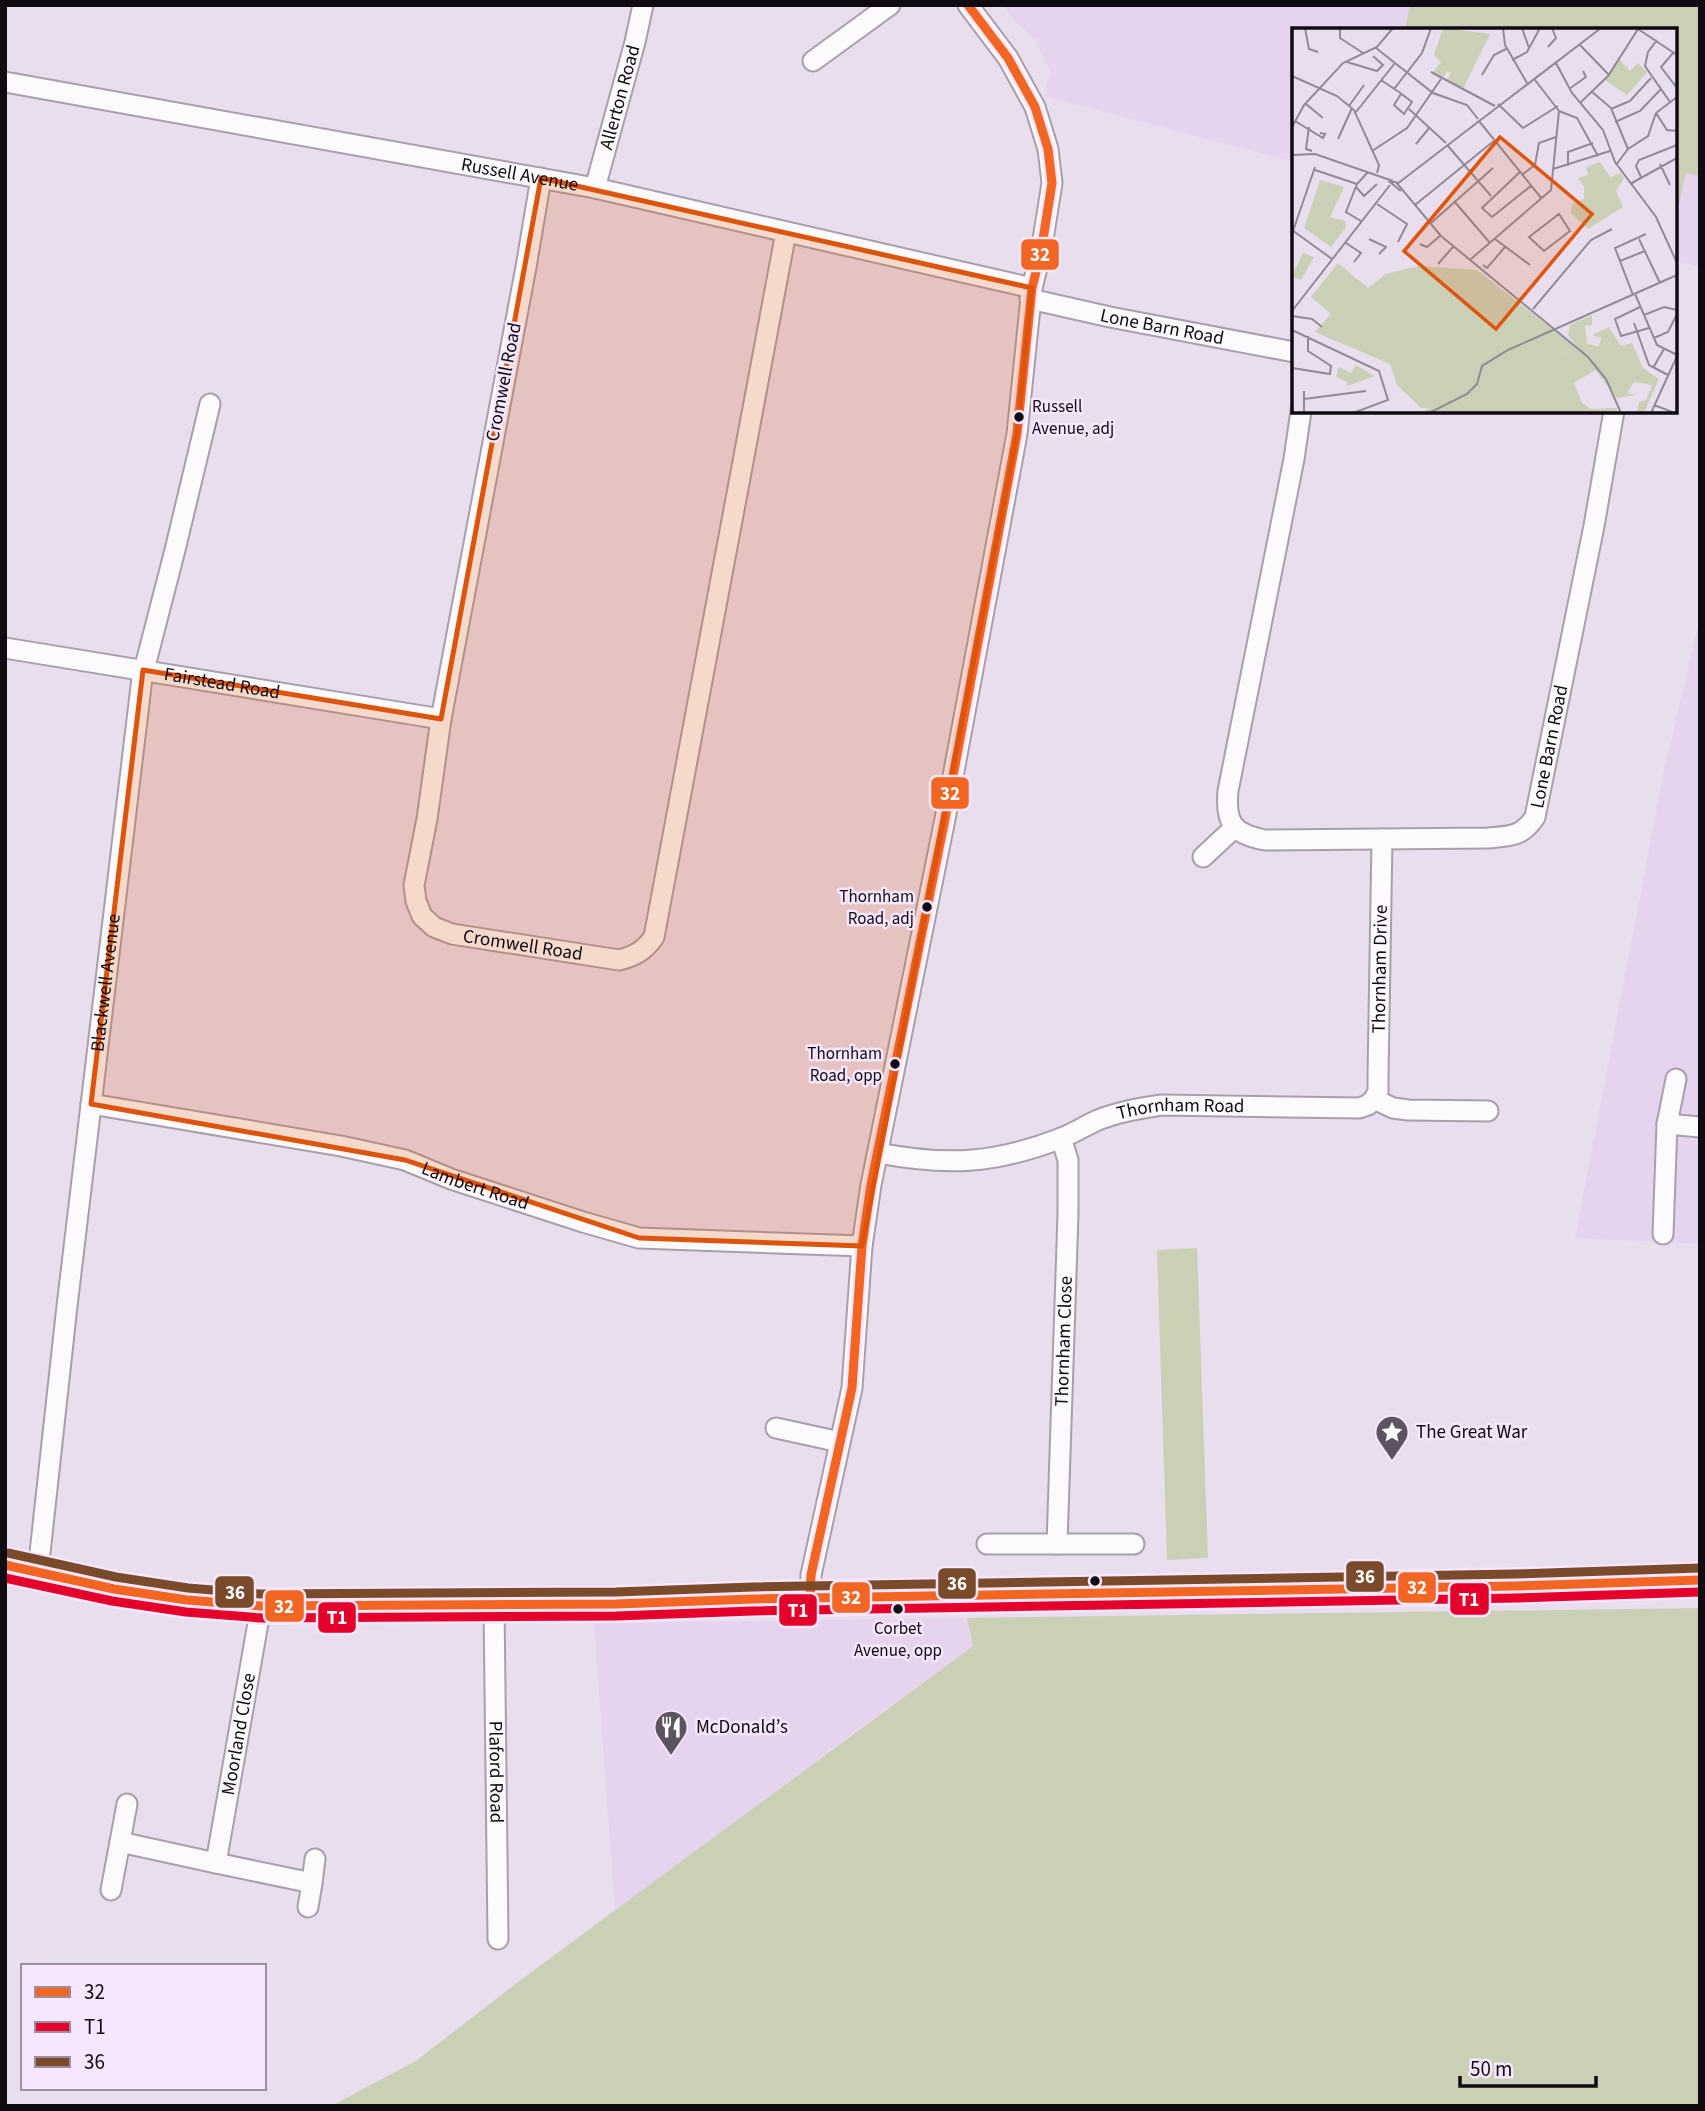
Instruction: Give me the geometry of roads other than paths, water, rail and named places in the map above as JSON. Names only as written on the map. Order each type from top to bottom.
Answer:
[{"type":"highway","points":[[5,1564],[126,1591],[187,1600],[261,1606],[616,1604],[1700,1580]]},
{"type":"street","name":"Allerton Road","points":[[595,188],[643,5]]},
{"type":"street","points":[[813,61],[890,5]]},
{"type":"street","points":[[810,1599],[811,1575],[852,1388],[862,1246],[878,1153],[945,819],[1017,434],[1031,294],[1050,205],[1052,183],[1048,149],[1031,100],[1008,58],[968,5]]},
{"type":"street","name":"Russell Avenue","points":[[5,82],[595,188],[786,232],[1031,294]]},
{"type":"street","name":"Cromwell Road","points":[[541,178],[441,719],[427,819],[414,885],[422,916],[435,927],[452,934],[619,960],[635,956],[646,948],[654,937],[786,232]]},
{"type":"street","name":"Lone Barn Road","points":[[1031,294],[1110,317],[1292,352]]},
{"type":"street","name":"Blackwell Avenue","points":[[38,1571],[68,1293],[143,670],[210,404]]},
{"type":"street","points":[[1203,857],[1234,828],[1227,807],[1228,791],[1294,459],[1301,413]]},
{"type":"street","name":"Lone Barn Road","points":[[1234,828],[1248,837],[1265,840],[1488,838],[1513,836],[1528,829],[1535,817],[1594,526],[1614,413]]},
{"type":"street","name":"Fairstead Road","points":[[5,648],[441,719]]},
{"type":"street","name":"Thornham Drive","points":[[1374,1099],[1378,1092],[1382,839]]},
{"type":"street","points":[[1663,1234],[1667,1124],[1676,1079]]},
{"type":"street","points":[[1374,1099],[1393,1108],[1408,1110],[1488,1111]]},
{"type":"street","name":"Thornham Road","points":[[878,1153],[941,1162],[982,1160],[1017,1153],[1061,1138],[1101,1119],[1136,1109],[1162,1105],[1359,1108],[1374,1099]]},
{"type":"street","name":"Lambert Road","points":[[91,1104],[328,1144],[405,1160],[451,1179],[639,1238],[862,1246]]},
{"type":"street","points":[[1667,1124],[1700,1127]]},
{"type":"street","name":"Thornham Close","points":[[1057,1544],[1068,1214],[1068,1160],[1061,1138]]},
{"type":"street","points":[[776,1428],[840,1442]]},
{"type":"street","points":[[986,1544],[1134,1545]]},
{"type":"street","name":"Plaford Road","points":[[494,1604],[498,1939]]},
{"type":"street","name":"Moorland Close","points":[[216,1863],[261,1606]]},
{"type":"street","points":[[111,1890],[127,1804]]},
{"type":"street","points":[[120,1842],[312,1883]]},
{"type":"street","points":[[308,1907],[314,1859]]},
{"type":"place","name":"Russell Avenue, adj","points":[[1019,417]]},
{"type":"place","name":"Thornham Road, adj","points":[[927,907]]},
{"type":"place","name":"Thornham Road, opp","points":[[895,1064]]},
{"type":"place","name":"The Great War","points":[[1392,1462]]},
{"type":"place","name":"Corbet Avenue, opp","points":[[898,1609]]},
{"type":"place","name":"McDonald’s","points":[[671,1757]]}]
